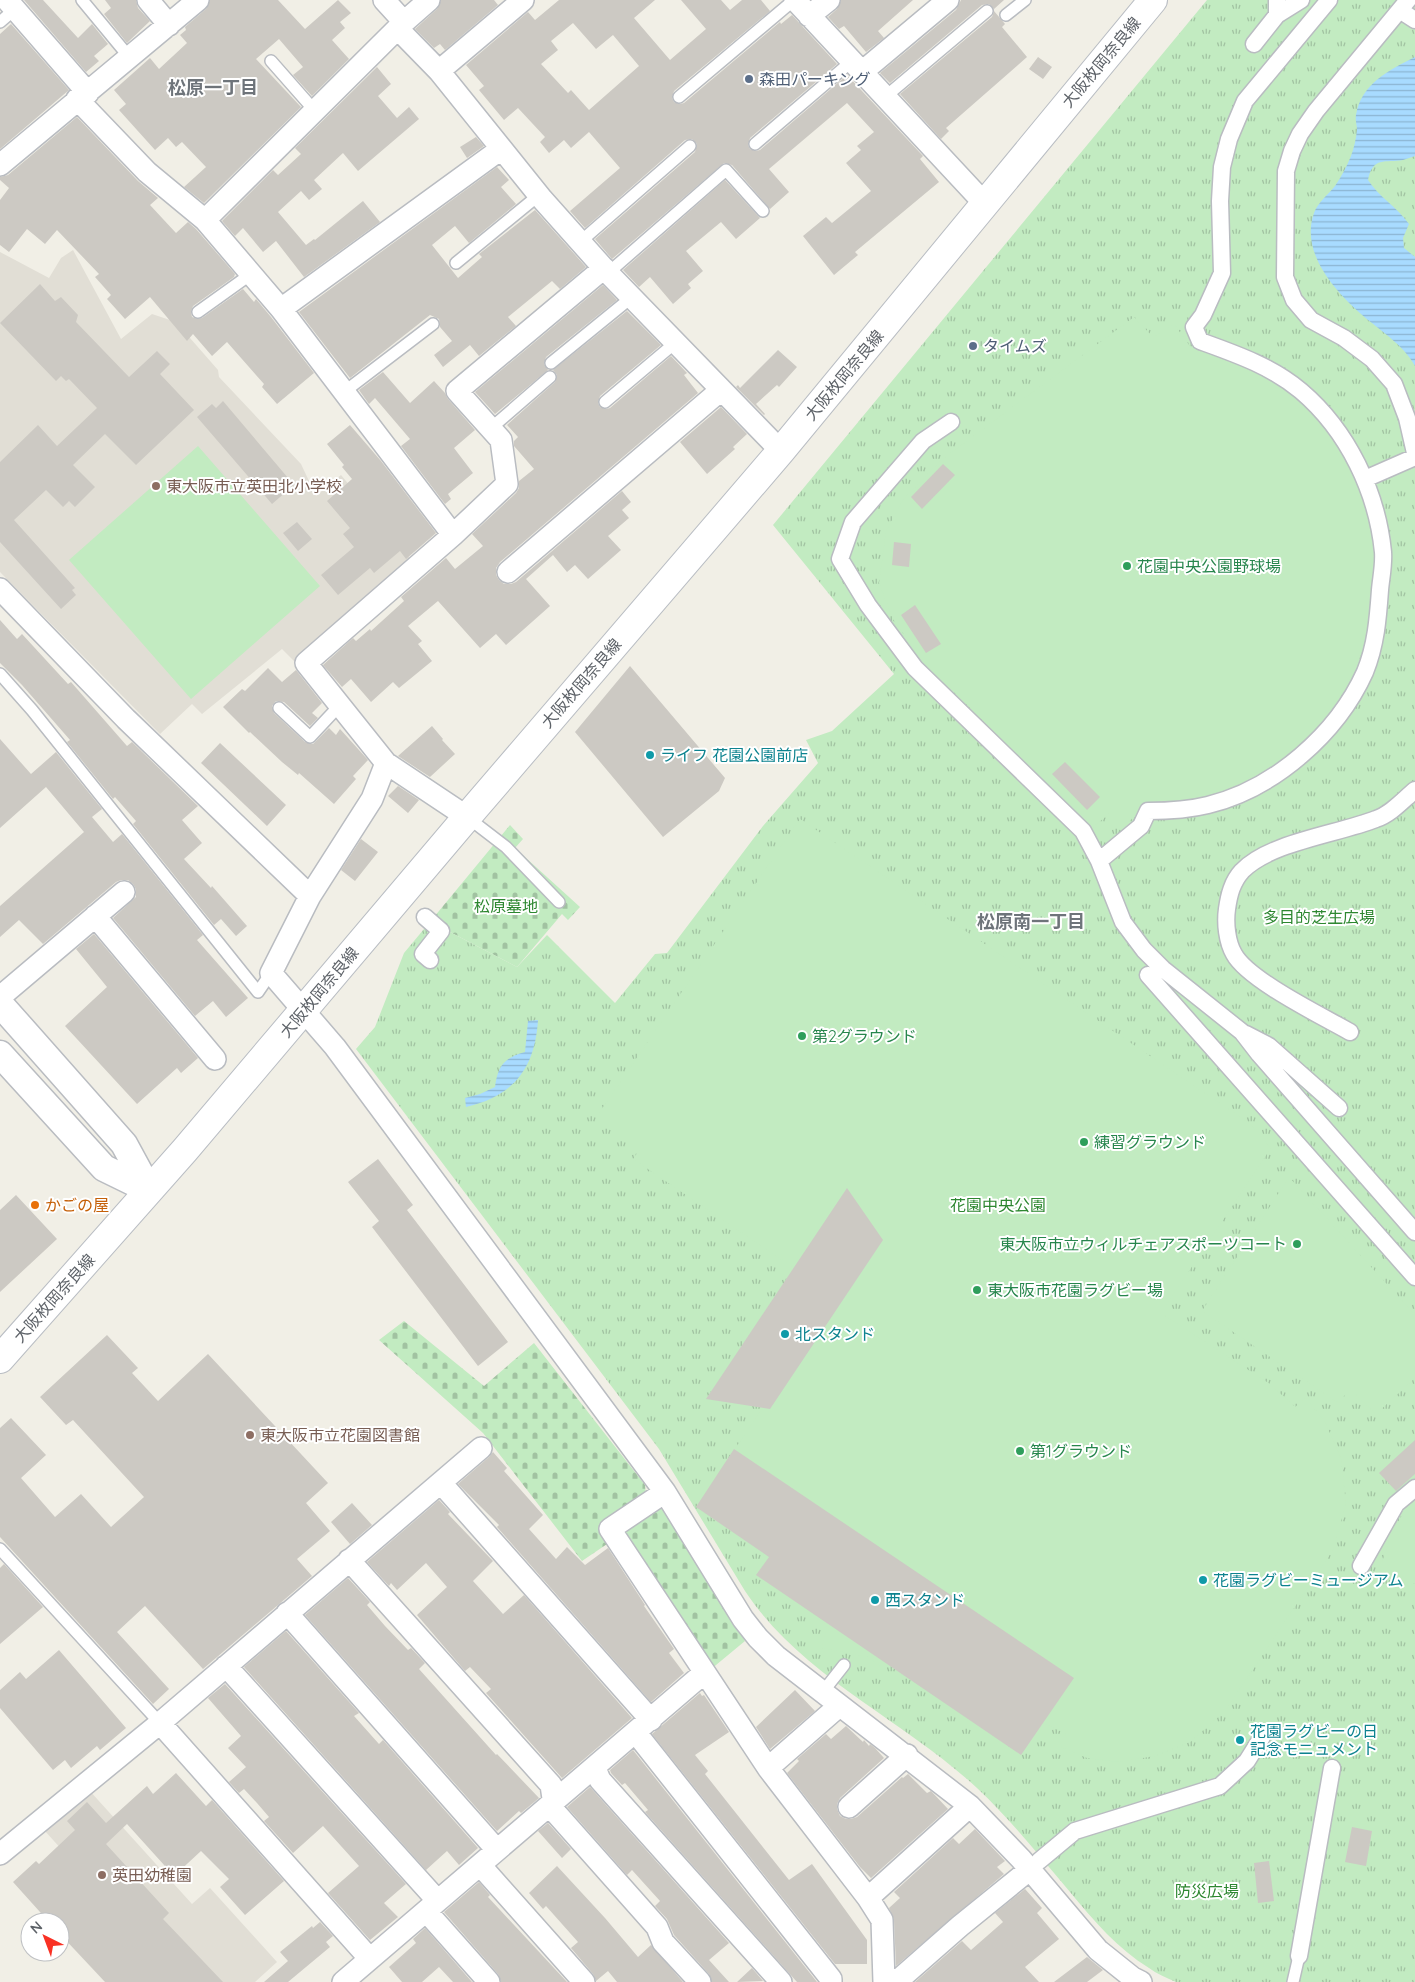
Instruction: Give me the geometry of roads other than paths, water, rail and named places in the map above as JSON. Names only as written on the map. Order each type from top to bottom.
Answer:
[{"type":"main road","name":"大阪枚岡奈良線","points":[[0,1359],[304,1010],[466,817],[781,451],[1153,0]]},
{"type":"street","points":[[148,0],[169,25]]},
{"type":"street","points":[[0,165],[198,0]]},
{"type":"street","points":[[384,0],[401,25],[501,149],[580,242],[675,343],[781,451]]},
{"type":"street","points":[[205,220],[401,25],[429,0]]},
{"type":"street","points":[[439,71],[523,0]]},
{"type":"street","points":[[794,0],[984,204]]},
{"type":"street","points":[[809,16],[829,0]]},
{"type":"street","points":[[857,67],[948,0]]},
{"type":"street","points":[[1254,44],[1277,8],[1301,0]]},
{"type":"street","points":[[1099,861],[1141,826],[1148,811],[1184,809],[1209,805],[1239,794],[1268,779],[1293,762],[1325,732],[1350,699],[1365,671],[1376,635],[1384,554],[1377,512],[1365,479],[1345,442],[1326,416],[1301,392],[1276,372],[1246,357],[1200,341],[1194,327],[1203,314],[1222,274],[1222,167],[1229,139],[1245,101],[1329,0]]},
{"type":"street","points":[[1365,479],[1415,455],[1407,418],[1394,384],[1372,359],[1344,338],[1311,320],[1294,300],[1285,278],[1286,171],[1300,134],[1316,111],[1404,6],[1415,20]]},
{"type":"street","points":[[7,10],[147,172],[205,220],[282,309],[453,535]]},
{"type":"street","points":[[282,309],[501,149]]},
{"type":"street","points":[[466,817],[386,763],[306,663],[453,535],[507,484],[501,440],[458,391],[606,271]]},
{"type":"street","points":[[508,572],[721,390]]},
{"type":"street","points":[[951,422],[924,441],[852,522],[840,559],[868,606],[916,668],[1083,831],[1099,861],[1123,922],[1144,950],[1164,970],[1242,1032],[1269,1046],[1339,1108]]},
{"type":"street","points":[[0,589],[126,719],[310,896]]},
{"type":"street","points":[[386,763],[372,799],[310,896],[271,973],[335,1047],[665,1492],[743,1619],[758,1638],[776,1656],[822,1693],[907,1755],[970,1806],[1034,1866],[1098,1950],[1133,1978],[1141,1982]]},
{"type":"street","points":[[1350,1032],[1253,974],[1234,954],[1227,933],[1226,913],[1230,890],[1242,872],[1256,859],[1281,848],[1378,819],[1396,807],[1415,790]]},
{"type":"street","points":[[0,997],[124,892]]},
{"type":"street","points":[[95,916],[215,1059]]},
{"type":"street","points":[[424,917],[441,931],[423,954],[430,960]]},
{"type":"street","points":[[1148,975],[1415,1277]]},
{"type":"street","points":[[0,1004],[124,1144],[149,1190]]},
{"type":"street","points":[[1242,1032],[1258,1054],[1415,1232]]},
{"type":"street","points":[[0,1054],[104,1168],[149,1190]]},
{"type":"street","points":[[0,1854],[160,1723],[481,1448]]},
{"type":"street","points":[[441,1483],[643,1726],[831,1979],[831,1982]]},
{"type":"street","points":[[1361,1566],[1396,1504],[1415,1488]]},
{"type":"street","points":[[665,1492],[610,1529],[768,1768],[868,1898],[882,1920],[884,1982]]},
{"type":"street","points":[[349,1560],[551,1785],[555,1812],[657,1927],[663,1942],[700,1982]]},
{"type":"street","points":[[287,1613],[497,1850]]},
{"type":"street","points":[[226,1666],[432,1906],[489,1982]]},
{"type":"street","points":[[343,1982],[704,1673]]},
{"type":"street","points":[[768,1768],[839,1706]]},
{"type":"street","points":[[160,1723],[370,1959]]},
{"type":"street","points":[[893,1982],[902,1977],[960,1926],[1075,1831],[1220,1786],[1247,1761],[1262,1737]]},
{"type":"street","points":[[849,1807],[907,1755]]},
{"type":"street","points":[[595,1768],[600,1780],[781,1982]]},
{"type":"street","points":[[1299,1956],[1332,1768]]},
{"type":"street","points":[[868,1898],[970,1806]]},
{"type":"street","points":[[480,1865],[584,1982]]},
{"type":"lane","points":[[82,0],[130,58]]},
{"type":"lane","points":[[679,97],[794,0]]},
{"type":"lane","points":[[1006,15],[1025,0]]},
{"type":"lane","points":[[885,97],[987,11]]},
{"type":"lane","points":[[271,61],[315,111]]},
{"type":"lane","points":[[755,144],[857,67]]},
{"type":"lane","points":[[580,242],[690,146]]},
{"type":"lane","points":[[606,271],[726,170],[763,211]]},
{"type":"lane","points":[[456,263],[539,195]]},
{"type":"lane","points":[[198,312],[251,274]]},
{"type":"lane","points":[[551,363],[632,297]]},
{"type":"lane","points":[[344,392],[433,324]]},
{"type":"lane","points":[[605,402],[675,343]]},
{"type":"lane","points":[[490,429],[550,377]]},
{"type":"lane","points":[[0,674],[32,710],[258,992],[271,973]]},
{"type":"lane","points":[[278,708],[310,737],[340,705]]},
{"type":"lane","points":[[466,817],[506,847],[558,902]]},
{"type":"lane","points":[[0,1549],[160,1723]]},
{"type":"lane","points":[[822,1693],[844,1665]]},
{"type":"lane","points":[[1293,1982],[1299,1956]]},
{"type":"water","points":[[1415,57],[1415,156],[1377,164],[1370,172],[1368,180],[1377,192],[1409,224],[1403,238],[1404,248],[1415,257],[1415,366],[1397,344],[1340,294],[1322,269],[1316,256],[1311,228],[1316,209],[1335,186],[1351,156],[1357,130],[1356,115],[1364,95],[1370,86],[1386,73]]},
{"type":"water","points":[[538,1020],[532,1052],[527,1066],[519,1077],[497,1096],[466,1107],[465,1098],[495,1087],[498,1073],[503,1064],[512,1057],[525,1052],[528,1021]]},
{"type":"place","name":"森田パーキング","points":[[749,79]]},
{"type":"place","name":"タイムズ","points":[[973,346]]},
{"type":"place","name":"東大阪市立英田北小学校","points":[[156,486]]},
{"type":"place","name":"花園中央公園野球場","points":[[1127,566]]},
{"type":"place","name":"ライフ 花園公園前店","points":[[650,755]]},
{"type":"place","name":"第2グラウンド","points":[[802,1036]]},
{"type":"place","name":"練習グラウンド","points":[[1084,1142]]},
{"type":"place","name":"かごの屋","points":[[35,1205]]},
{"type":"place","name":"東大阪市立ウィルチェアスポーツコート","points":[[1297,1244]]},
{"type":"place","name":"東大阪市花園ラグビー場","points":[[977,1290]]},
{"type":"place","name":"北スタンド","points":[[785,1334]]},
{"type":"place","name":"東大阪市立花園図書館","points":[[250,1435]]},
{"type":"place","name":"第1グラウンド","points":[[1020,1451]]},
{"type":"place","name":"花園ラグビーミュージアム","points":[[1203,1580]]},
{"type":"place","name":"西スタンド","points":[[875,1600]]},
{"type":"place","name":"花園ラグビーの日 記念モニュメント","points":[[1240,1740]]},
{"type":"place","name":"英田幼稚園","points":[[102,1875]]},
{"type":"district","name":"松原一丁目","points":[[213,87]]},
{"type":"district","name":"松原南一丁目","points":[[1031,921]]},
{"type":"park label","name":"松原墓地","points":[[506,906]]},
{"type":"park label","name":"多目的芝生広場","points":[[1319,917]]},
{"type":"park label","name":"花園中央公園","points":[[998,1205]]},
{"type":"park label","name":"防災広場","points":[[1207,1891]]}]
